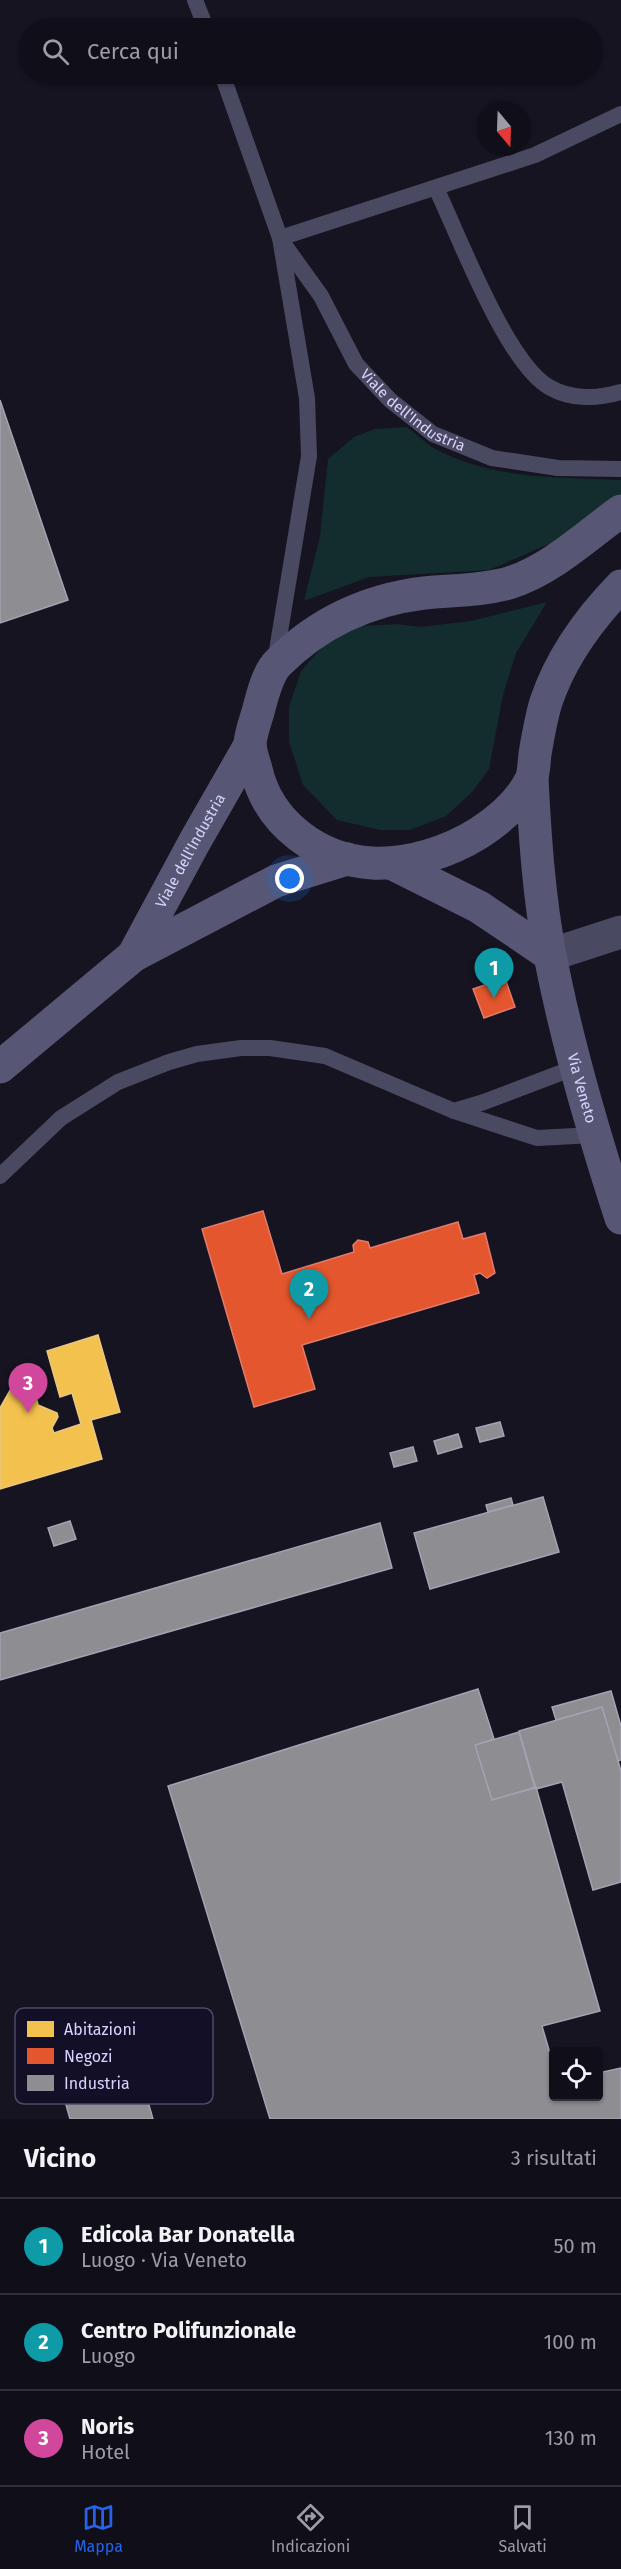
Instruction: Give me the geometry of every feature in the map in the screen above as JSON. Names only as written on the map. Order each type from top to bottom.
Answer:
[{"type":"main road","points":[[274,666],[324,625],[356,609],[392,598],[484,588],[523,577],[555,559],[621,511]]},
{"type":"main road","name":"Viale dell'Industria","points":[[0,1067],[133,957],[276,881],[347,860],[391,863],[439,852],[476,835],[506,813],[532,778],[541,720],[554,682],[583,631],[621,586]]},
{"type":"main road","name":"Viale dell'Industria","points":[[133,957],[250,745],[260,705],[274,666]]},
{"type":"main road","name":"Viale dell'Industria","points":[[250,745],[263,791],[279,819],[304,840],[347,860]]},
{"type":"main road","name":"Via Veneto","points":[[532,778],[537,866],[550,955],[594,1135],[621,1218]]},
{"type":"main road","points":[[391,863],[479,907],[550,955]]},
{"type":"street","points":[[550,955],[621,932]]},
{"type":"lane","points":[[195,0],[202,18]]},
{"type":"lane","name":"Viale dell'Industria","points":[[225,84],[279,238],[307,398],[309,456],[274,666]]},
{"type":"lane","points":[[279,238],[535,154],[621,114]]},
{"type":"lane","points":[[436,188],[504,333],[528,369],[549,387],[578,398],[621,392]]},
{"type":"lane","name":"Viale dell'Industria","points":[[279,238],[321,296],[356,364],[390,400],[433,434],[492,458],[558,468],[621,470]]},
{"type":"lane","points":[[0,1176],[43,1133],[99,1093],[141,1072],[169,1062],[220,1050],[270,1048],[325,1056],[454,1111],[537,1138],[594,1135]]},
{"type":"lane","points":[[454,1111],[576,1067]]},
{"type":"green space","points":[[407,427],[432,447],[477,466],[524,475],[621,480],[621,497],[563,538],[489,570],[369,577],[304,601],[320,536],[328,459],[354,437],[375,429]]},
{"type":"green space","points":[[547,602],[516,653],[503,695],[489,769],[473,791],[446,816],[410,830],[380,830],[337,820],[303,785],[289,742],[289,707],[301,671],[330,638],[361,626],[397,624],[420,627],[471,621]]},
{"type":"building: Abitazioni","points":[[98,1335],[120,1412],[91,1420],[102,1459],[0,1489],[0,1408],[17,1378],[34,1387],[38,1405],[57,1413],[58,1417],[52,1428],[54,1433],[81,1424],[72,1393],[60,1397],[47,1351]]},
{"type":"building: Negozi","points":[[505,978],[515,1007],[484,1018],[473,989]]},
{"type":"building: Negozi","points":[[263,1211],[282,1274],[354,1252],[353,1245],[358,1240],[368,1242],[370,1248],[458,1222],[463,1239],[485,1233],[495,1273],[487,1278],[480,1273],[474,1275],[479,1293],[302,1345],[315,1389],[254,1407],[202,1229]]},
{"type":"building: Industria","points":[[0,400],[68,600],[0,623]]},
{"type":"building: Industria","points":[[500,1422],[504,1436],[480,1442],[476,1428]]},
{"type":"building: Industria","points":[[458,1434],[462,1447],[438,1454],[434,1441]]},
{"type":"building: Industria","points":[[413,1447],[417,1461],[394,1467],[390,1453]]},
{"type":"building: Industria","points":[[543,1497],[559,1552],[430,1589],[414,1533]]},
{"type":"building: Industria","points":[[511,1498],[513,1505],[488,1512],[486,1505]]},
{"type":"building: Industria","points":[[70,1521],[76,1539],[54,1546],[48,1528]]},
{"type":"building: Industria","points":[[380,1523],[392,1568],[0,1680],[0,1633]]},
{"type":"building: Industria","points":[[478,1689],[494,1739],[475,1745],[492,1800],[536,1787],[600,2011],[542,2026],[549,2050],[549,2101],[603,2101],[603,2072],[621,2068],[621,2119],[270,2119],[168,1786]]},
{"type":"building: Industria","points":[[611,1691],[621,1726],[621,1760],[618,1761],[602,1707],[556,1720],[552,1707]]},
{"type":"building: Industria","points":[[602,1707],[621,1771],[621,1882],[593,1890],[562,1782],[536,1789],[519,1731]]},
{"type":"building: Industria","points":[[519,1732],[535,1788],[492,1800],[475,1745]]},
{"type":"building: Industria","points":[[66,2104],[149,2104],[153,2119],[70,2119]]},
{"type":"place","name":"Edicola Bar Donatella","points":[[494,998]]},
{"type":"place","name":"Centro Polifunzionale","points":[[309,1319]]},
{"type":"place","name":"Noris","points":[[28,1413]]}]
